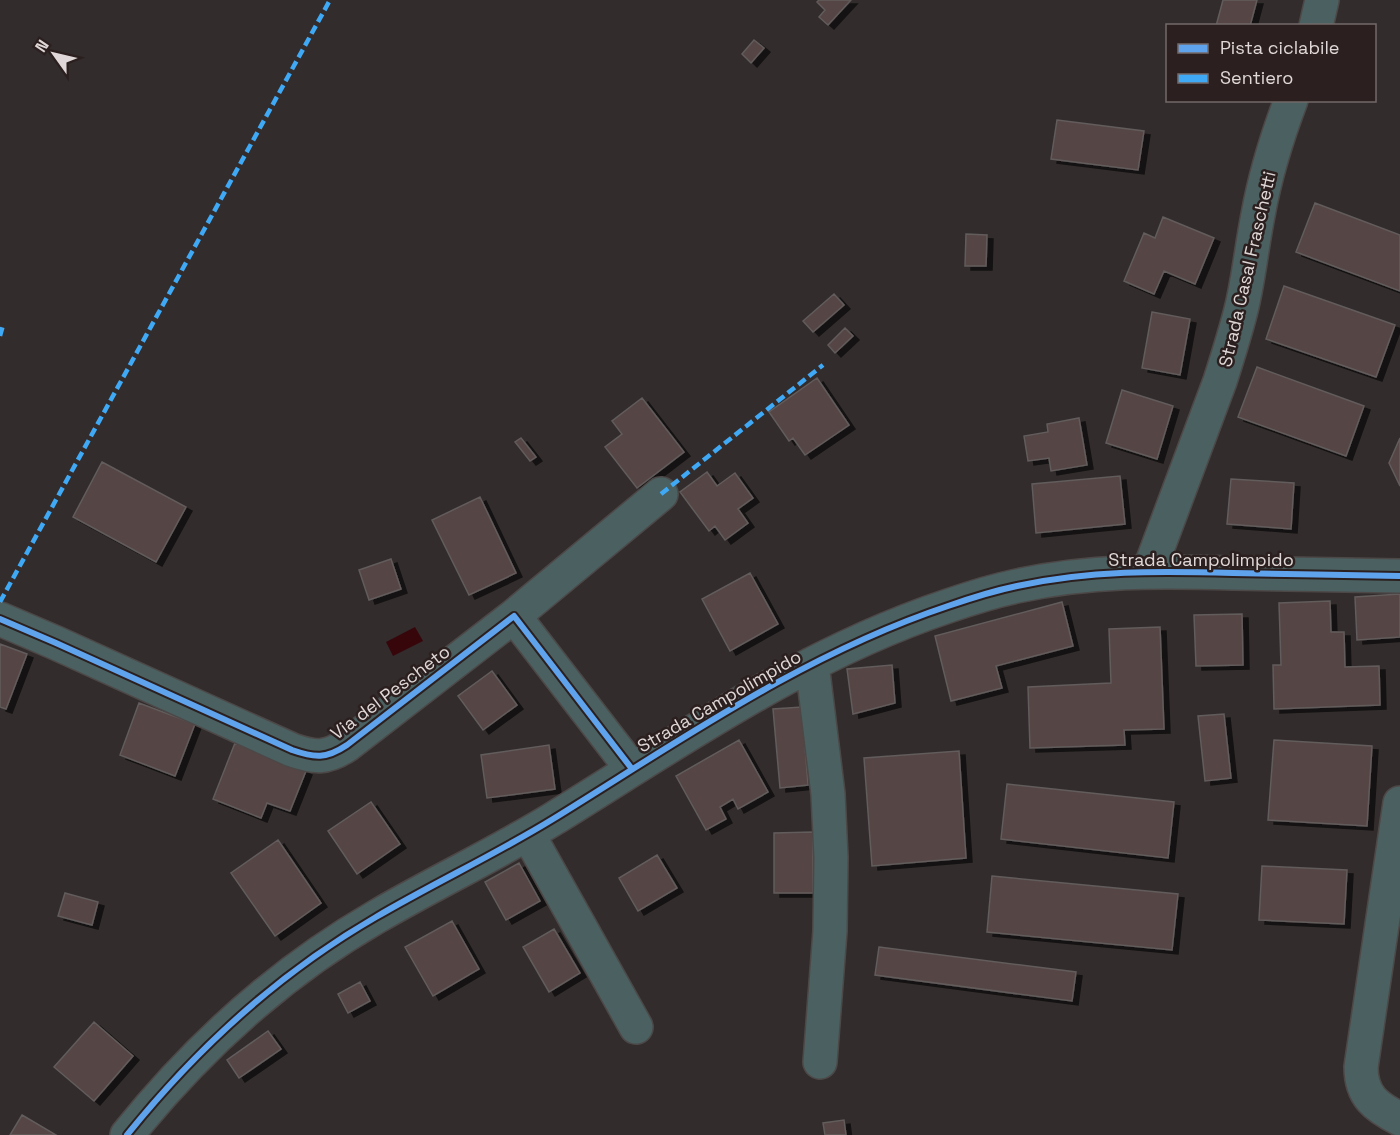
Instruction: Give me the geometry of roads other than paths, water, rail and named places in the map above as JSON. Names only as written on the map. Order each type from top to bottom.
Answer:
[{"type":"street","points":[[1316,24],[1322,0]]},
{"type":"street","name":"Strada Casal Fraschetti","points":[[1149,571],[1230,352],[1247,283],[1264,187],[1290,102]]},
{"type":"street","name":"Via del Pescheto","points":[[0,619],[292,750],[318,757],[332,754],[347,745],[514,616],[661,494]]},
{"type":"street","name":"Strada Campolimpido","points":[[126,1135],[178,1075],[228,1025],[310,960],[374,918],[528,834],[722,713],[812,664],[897,624],[990,592],[1075,576],[1149,571],[1400,576]]},
{"type":"street","points":[[514,616],[632,769]]},
{"type":"street","points":[[812,664],[828,794],[831,857],[830,931],[820,1062]]},
{"type":"street","points":[[1400,803],[1361,1067],[1365,1090],[1372,1101],[1400,1119]]},
{"type":"street","points":[[528,834],[636,1027]]}]
